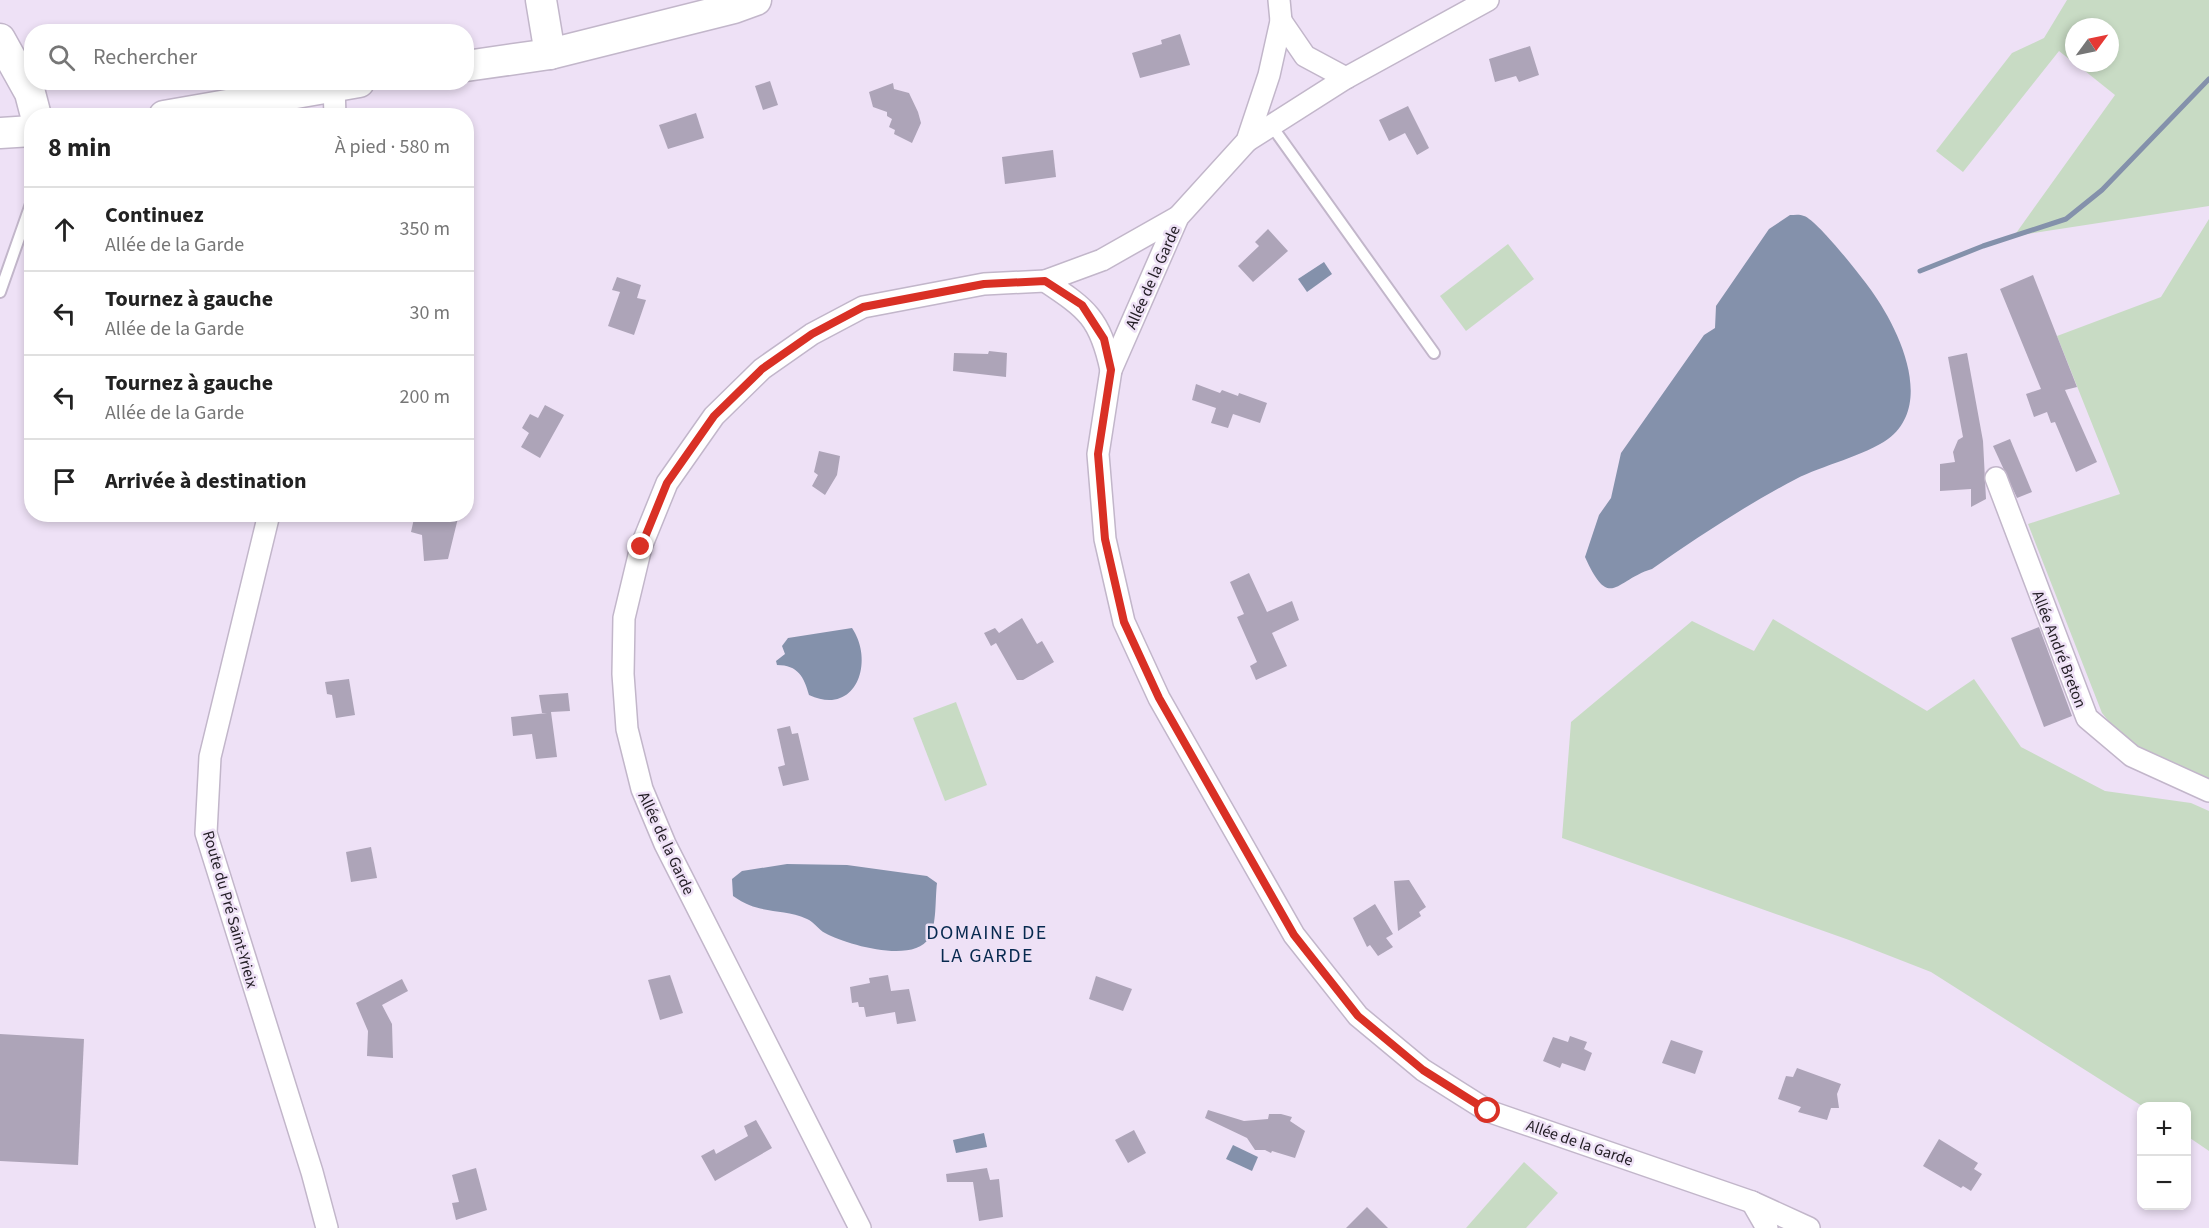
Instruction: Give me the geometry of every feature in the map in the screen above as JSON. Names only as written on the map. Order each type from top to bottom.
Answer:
[{"type":"main road","points":[[541,0],[550,54]]},
{"type":"main road","points":[[474,65],[550,54],[734,8],[756,0]]},
{"type":"main road","points":[[0,39],[24,82]]},
{"type":"main road","points":[[28,90],[34,108]]},
{"type":"main road","points":[[210,108],[312,90]]},
{"type":"main road","points":[[0,133],[24,132]]},
{"type":"street","points":[[1247,141],[1346,78],[1488,0]]},
{"type":"street","points":[[1280,10],[1305,56],[1346,78]]},
{"type":"street","name":"Allée de la Garde","points":[[860,1228],[665,844],[642,789],[627,729],[622,674],[624,618],[641,547],[667,483],[714,416],[762,369],[812,334],[863,307],[984,284],[1045,281],[1102,260],[1178,217],[1247,141],[1269,75],[1280,10]]},
{"type":"street","points":[[338,108],[344,90]]},
{"type":"street","name":"Allée de la Garde","points":[[1178,217],[1111,370],[1098,454],[1105,539],[1124,622],[1159,698],[1294,935],[1358,1016],[1423,1070],[1488,1111],[1752,1202],[1797,1220],[1809,1228]]},
{"type":"street","name":"Allée de la Garde","points":[[1045,281],[1082,305],[1104,339],[1111,370]]},
{"type":"street","name":"Allée André Breton","points":[[1996,478],[2086,718],[2132,756],[2209,791]]},
{"type":"street","name":"Route du Pré Saint-Yrieix","points":[[266,522],[210,757],[206,833],[327,1228]]},
{"type":"street","points":[[1752,1202],[1767,1228]]},
{"type":"lane","points":[[1271,125],[1434,353]]},
{"type":"lane","points":[[0,292],[24,224]]},
{"type":"green space","points":[[2067,0],[2209,0],[2209,206],[2014,236],[2115,95],[2086,72],[2119,72],[2119,18],[2065,18],[2065,56],[2059,51],[1963,172],[1936,151],[2012,53],[2044,38]]},
{"type":"green space","points":[[2209,219],[2209,779],[2128,745],[2102,713],[2028,524],[2120,494],[2057,336],[2161,297]]},
{"type":"green space","points":[[1508,244],[1534,279],[1466,331],[1440,296]]},
{"type":"green space","points":[[1773,619],[1927,711],[1974,679],[2021,747],[2105,791],[2191,803],[2209,811],[2209,1151],[2191,1139],[2191,1102],[2137,1103],[1931,972],[1849,940],[1562,838],[1571,722],[1692,621],[1754,651]]},
{"type":"green space","points":[[956,702],[987,785],[945,801],[913,718]]},
{"type":"green space","points":[[1524,1162],[1558,1193],[1526,1228],[1466,1228]]},
{"type":"water","points":[[1790,215],[1804,216],[1819,227],[1871,290],[1891,323],[1907,365],[1911,386],[1909,406],[1902,424],[1879,445],[1796,479],[1722,522],[1652,569],[1614,588],[1607,588],[1601,584],[1585,557],[1599,515],[1611,498],[1621,453],[1704,335],[1715,328],[1716,306],[1769,229]]},
{"type":"water","points":[[1324,262],[1332,274],[1307,292],[1298,279]]},
{"type":"water","points":[[852,628],[859,642],[862,656],[861,670],[857,683],[839,699],[825,700],[809,695],[799,673],[790,667],[777,665],[776,661],[785,654],[782,646],[788,638]]},
{"type":"water","points":[[787,864],[847,865],[927,876],[937,883],[932,933],[921,946],[910,950],[880,950],[835,938],[798,915],[762,909],[733,896],[732,879],[742,871]]},
{"type":"water","points":[[984,1133],[987,1147],[956,1153],[953,1140]]},
{"type":"water","points":[[1233,1145],[1258,1157],[1252,1171],[1226,1159]]},
{"type":"building","points":[[1180,34],[1190,65],[1140,78],[1132,53],[1162,44],[1161,40]]},
{"type":"building","points":[[1530,46],[1539,75],[1519,82],[1516,76],[1495,82],[1489,59]]},
{"type":"building","points":[[770,81],[778,105],[763,110],[755,86]]},
{"type":"building","points":[[893,83],[894,89],[909,93],[918,112],[921,123],[912,143],[894,134],[895,130],[889,127],[892,119],[887,116],[887,112],[873,107],[869,92]]},
{"type":"building","points":[[1408,106],[1429,148],[1417,155],[1405,133],[1389,141],[1379,120]]},
{"type":"building","points":[[696,113],[704,138],[668,149],[659,125]]},
{"type":"building","points":[[1053,150],[1056,177],[1005,184],[1002,157]]},
{"type":"building","points":[[1268,229],[1288,251],[1253,282],[1238,266],[1259,246],[1255,242]]},
{"type":"building","points":[[2033,275],[2077,387],[2065,390],[2097,462],[2076,472],[2055,422],[2051,423],[2047,412],[2034,417],[2026,394],[2041,389],[2000,289]]},
{"type":"building","points":[[617,277],[641,285],[637,298],[646,300],[634,335],[608,326],[620,292],[612,290]]},
{"type":"building","points":[[989,351],[1007,353],[1006,377],[953,371],[954,353],[988,354]]},
{"type":"building","points":[[1967,353],[1983,441],[1986,499],[1971,507],[1971,489],[1940,491],[1940,464],[1955,462],[1953,452],[1958,440],[1963,437],[1948,357]]},
{"type":"building","points":[[1196,384],[1220,393],[1222,390],[1238,396],[1239,393],[1267,403],[1260,423],[1233,414],[1228,428],[1211,423],[1216,408],[1192,400]]},
{"type":"building","points":[[545,405],[564,415],[540,458],[521,447],[529,433],[522,428],[530,414],[538,418]]},
{"type":"building","points":[[2010,439],[2032,492],[2017,498],[1993,446]]},
{"type":"building","points":[[819,451],[840,456],[837,475],[825,495],[812,486],[818,475],[814,472]]},
{"type":"building","points":[[413,522],[457,522],[448,559],[424,561],[422,535],[411,532]]},
{"type":"building","points":[[1249,573],[1267,612],[1292,601],[1299,620],[1272,633],[1287,666],[1256,680],[1250,666],[1257,662],[1237,617],[1244,614],[1230,582]]},
{"type":"building","points":[[1022,618],[1037,644],[1042,641],[1054,662],[1023,680],[1017,680],[996,643],[991,646],[984,633],[995,628],[999,633]]},
{"type":"building","points":[[2039,627],[2072,716],[2044,727],[2011,638]]},
{"type":"building","points":[[349,679],[355,715],[336,718],[332,695],[327,694],[325,682]]},
{"type":"building","points":[[568,693],[570,711],[551,712],[557,757],[536,759],[532,734],[513,736],[511,717],[547,713],[542,713],[539,695]]},
{"type":"building","points":[[790,726],[792,734],[798,733],[809,780],[783,786],[778,767],[785,765],[777,729]]},
{"type":"building","points":[[371,847],[377,878],[351,882],[346,852]]},
{"type":"building","points":[[1409,880],[1426,907],[1419,912],[1421,916],[1398,931],[1394,881]]},
{"type":"building","points":[[1375,904],[1393,934],[1386,938],[1393,947],[1378,956],[1370,945],[1367,947],[1353,918]]},
{"type":"building","points":[[670,975],[683,1013],[660,1020],[648,980]]},
{"type":"building","points":[[888,975],[891,991],[909,989],[916,1021],[897,1024],[895,1012],[866,1017],[864,1007],[859,1007],[858,1002],[852,1003],[850,987],[870,983],[869,978]]},
{"type":"building","points":[[1096,976],[1132,989],[1123,1011],[1089,999]]},
{"type":"building","points":[[402,979],[408,991],[382,1005],[392,1024],[393,1058],[367,1056],[368,1031],[356,1003]]},
{"type":"building","points":[[0,1034],[84,1039],[78,1165],[0,1161]]},
{"type":"building","points":[[1570,1036],[1587,1042],[1584,1049],[1592,1053],[1585,1071],[1562,1063],[1560,1068],[1543,1061],[1553,1037],[1568,1042]]},
{"type":"building","points":[[1671,1040],[1703,1051],[1695,1074],[1662,1063]]},
{"type":"building","points":[[1797,1068],[1841,1084],[1837,1094],[1839,1108],[1831,1108],[1827,1120],[1798,1112],[1801,1107],[1778,1099],[1786,1076],[1793,1077]]},
{"type":"building","points":[[1208,1110],[1244,1121],[1268,1119],[1269,1114],[1292,1117],[1290,1121],[1305,1131],[1295,1158],[1272,1151],[1271,1153],[1265,1150],[1255,1150],[1247,1138],[1205,1118]]},
{"type":"building","points":[[756,1120],[772,1148],[715,1181],[701,1156],[714,1149],[716,1154],[748,1136],[744,1126]]},
{"type":"building","points":[[1134,1130],[1146,1153],[1128,1163],[1115,1140]]},
{"type":"building","points":[[1939,1139],[1978,1163],[1974,1169],[1982,1174],[1971,1191],[1963,1186],[1961,1188],[1923,1166]]},
{"type":"building","points":[[476,1168],[487,1210],[456,1220],[452,1203],[459,1202],[452,1175]]},
{"type":"building","points":[[987,1168],[990,1180],[999,1179],[1003,1217],[979,1221],[973,1182],[947,1182],[946,1174]]},
{"type":"building","points":[[1367,1207],[1388,1228],[1346,1228]]},
{"type":"waterway","points":[[1920,271],[1983,246],[2066,219],[2102,190],[2209,79]]},
{"type":"district","name":"DOMAINE DE LA GARDE","points":[[987,944]]},
{"type":"route","points":[[641,547],[667,483],[714,416],[762,369],[812,334],[863,307],[984,284],[1045,281],[1082,305],[1104,339],[1111,370],[1098,454],[1105,539],[1124,622],[1159,698],[1294,935],[1358,1016],[1423,1070],[1488,1111]]}]
